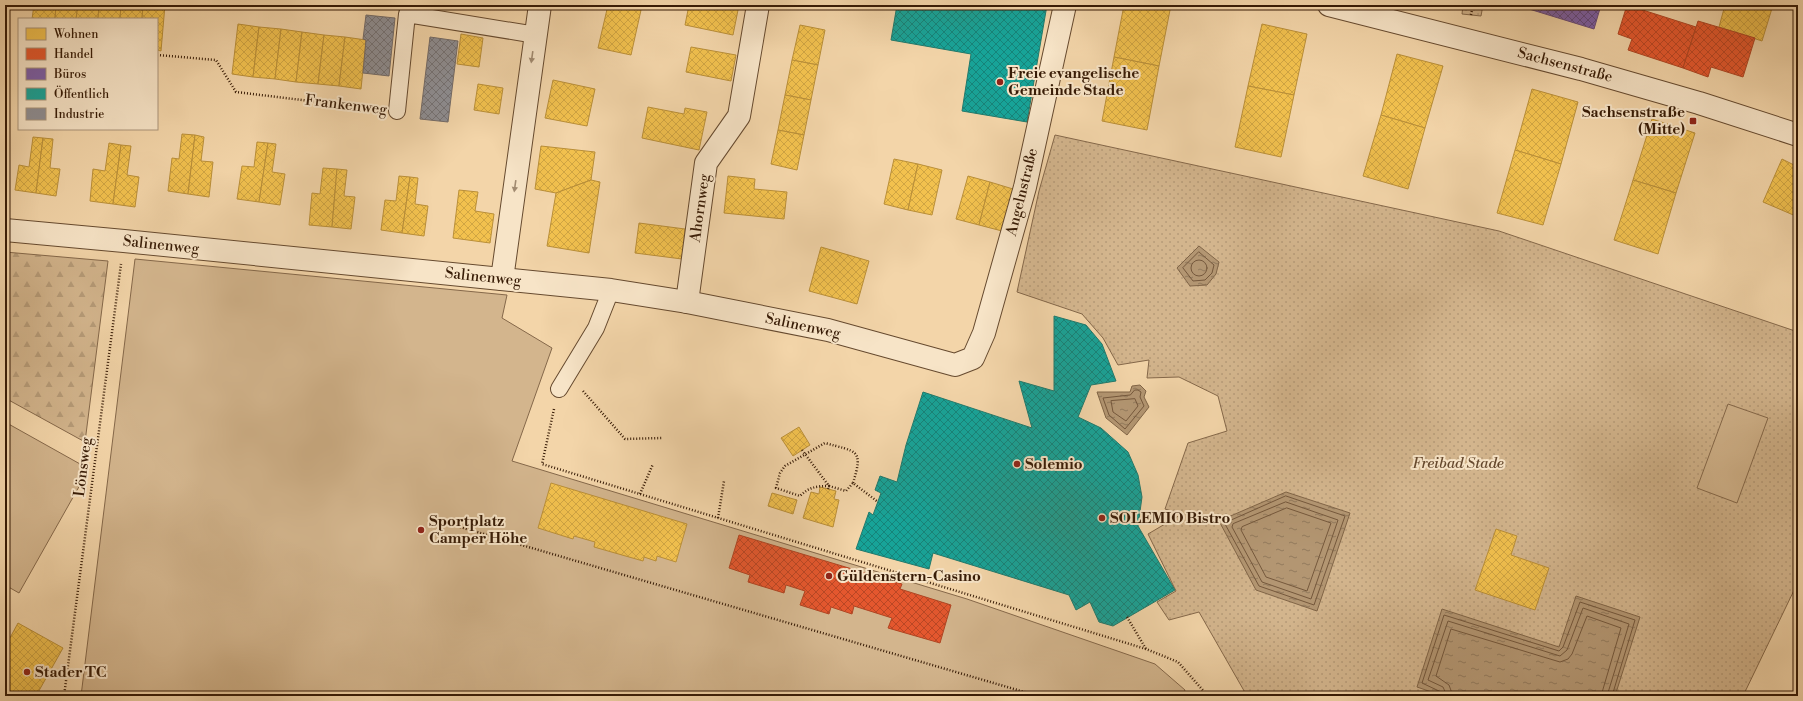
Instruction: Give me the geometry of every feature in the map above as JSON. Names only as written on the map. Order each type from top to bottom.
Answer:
[{"type":"street","points":[[502,279],[540,5]]},
{"type":"street","name":"Ahornweg","points":[[687,302],[706,163],[739,116],[758,5]]},
{"type":"street","name":"Angelnstraße","points":[[955,365],[972,358],[984,333],[1025,187],[1065,5]]},
{"type":"street","name":"Sachsenstraße","points":[[1329,5],[1581,69],[1700,103],[1798,135]]},
{"type":"street","name":"Salinenweg","points":[[5,230],[611,290],[687,302],[828,330],[955,365]]},
{"type":"lane","name":"Frankenweg","points":[[396,111],[407,14],[536,35]]},
{"type":"lane","points":[[559,389],[596,328],[611,290]]},
{"type":"path","name":"Frankenweg","points":[[158,55],[216,60],[236,92],[396,111]]},
{"type":"path","name":"Lönsweg","points":[[64,696],[124,241]]},
{"type":"path","points":[[568,374],[625,439],[662,438]]},
{"type":"path","points":[[559,389],[542,464],[1146,650],[1178,662],[1208,696]]},
{"type":"path","points":[[825,443],[854,452],[859,458],[859,465],[853,483],[846,492],[828,487],[815,486],[806,490],[800,496],[776,488],[780,473],[785,466],[825,443]]},
{"type":"path","points":[[802,450],[828,487]]},
{"type":"path","points":[[640,494],[653,464]]},
{"type":"path","points":[[718,518],[724,481]]},
{"type":"path","points":[[853,483],[878,502]]},
{"type":"path","points":[[460,527],[1038,696]]},
{"type":"path","points":[[1127,617],[1146,650]]},
{"type":"green space","points":[[1463,5],[1483,5],[1481,16],[1462,14]]},
{"type":"green space","name":"Freibad Stade","points":[[1055,135],[1499,231],[1798,332],[1798,582],[1743,696],[1247,696],[1199,612],[1169,620],[1157,602],[1176,591],[1148,534],[1182,514],[1165,509],[1188,443],[1227,431],[1218,396],[1179,377],[1147,378],[1149,360],[1118,365],[1103,338],[1082,314],[1017,292],[1039,191]]},
{"type":"green space","points":[[5,252],[108,261],[85,442],[5,398]]},
{"type":"green space","name":"Sportplatz Camper Höhe","points":[[135,259],[507,295],[502,318],[552,348],[512,461],[967,599],[1155,664],[1185,690],[1183,696],[81,696]]},
{"type":"green space","points":[[1728,404],[1768,418],[1737,503],[1697,488]]},
{"type":"green space","points":[[5,422],[89,469],[19,593],[5,585]]},
{"type":"water","points":[[1199,246],[1219,262],[1216,274],[1207,285],[1190,286],[1177,268]]},
{"type":"water","points":[[1140,385],[1146,391],[1144,397],[1149,407],[1127,435],[1106,418],[1097,392],[1130,392],[1132,386]]},
{"type":"water","points":[[1286,492],[1350,513],[1317,611],[1256,590],[1219,521]]},
{"type":"water","points":[[1576,596],[1640,617],[1615,696],[1443,696],[1417,687],[1442,609],[1559,647]]},
{"type":"building: Wohnen","points":[[34,5],[56,5],[55,18],[32,18]]},
{"type":"building: Wohnen","points":[[56,5],[78,5],[76,18],[55,18]]},
{"type":"building: Wohnen","points":[[78,5],[99,5],[98,18],[76,18]]},
{"type":"building: Wohnen","points":[[99,5],[121,5],[120,18],[98,18]]},
{"type":"building: Wohnen","points":[[121,5],[143,5],[142,18],[120,18]]},
{"type":"building: Wohnen","points":[[143,5],[165,5],[161,51],[158,50],[158,18],[142,18]]},
{"type":"building: Wohnen","points":[[608,5],[641,10],[631,55],[598,48]]},
{"type":"building: Wohnen","points":[[689,5],[739,5],[733,35],[685,25]]},
{"type":"building: Wohnen","points":[[1124,5],[1171,5],[1159,66],[1114,57]]},
{"type":"building: Wohnen","points":[[1725,5],[1773,5],[1762,41],[1719,27]]},
{"type":"building: Wohnen","points":[[238,24],[259,27],[253,77],[232,74]]},
{"type":"building: Wohnen","points":[[1262,24],[1307,34],[1294,95],[1248,86]]},
{"type":"building: Wohnen","points":[[800,25],[825,30],[818,65],[792,60]]},
{"type":"building: Wohnen","points":[[259,27],[281,29],[275,79],[253,77]]},
{"type":"building: Wohnen","points":[[281,29],[302,32],[296,82],[275,79]]},
{"type":"building: Wohnen","points":[[302,32],[324,35],[318,84],[296,82]]},
{"type":"building: Wohnen","points":[[461,34],[483,38],[479,67],[457,64]]},
{"type":"building: Wohnen","points":[[324,35],[345,37],[339,86],[318,84]]},
{"type":"building: Wohnen","points":[[345,37],[366,40],[361,89],[339,86]]},
{"type":"building: Wohnen","points":[[691,47],[736,55],[731,81],[686,72]]},
{"type":"building: Wohnen","points":[[1397,54],[1443,66],[1425,128],[1381,115]]},
{"type":"building: Wohnen","points":[[1114,57],[1159,66],[1147,130],[1102,121]]},
{"type":"building: Wohnen","points":[[792,60],[818,65],[811,100],[785,95]]},
{"type":"building: Wohnen","points":[[553,80],[595,89],[587,126],[545,118]]},
{"type":"building: Wohnen","points":[[478,84],[503,88],[499,114],[474,110]]},
{"type":"building: Wohnen","points":[[1248,86],[1294,95],[1281,157],[1235,147]]},
{"type":"building: Wohnen","points":[[1532,89],[1578,102],[1561,164],[1515,150]]},
{"type":"building: Wohnen","points":[[785,95],[811,100],[804,135],[778,130]]},
{"type":"building: Wohnen","points":[[648,107],[684,114],[685,108],[707,112],[699,150],[642,138]]},
{"type":"building: Wohnen","points":[[1381,115],[1425,128],[1408,189],[1363,176]]},
{"type":"building: Wohnen","points":[[1652,119],[1695,133],[1676,193],[1633,180]]},
{"type":"building: Wohnen","points":[[778,130],[804,135],[797,170],[771,164]]},
{"type":"building: Wohnen","points":[[182,134],[195,135],[188,194],[168,191],[172,158],[179,159]]},
{"type":"building: Wohnen","points":[[195,135],[204,137],[201,161],[213,162],[209,197],[188,194]]},
{"type":"building: Wohnen","points":[[33,137],[43,138],[36,193],[15,190],[19,165],[29,167]]},
{"type":"building: Wohnen","points":[[43,138],[53,139],[50,168],[60,169],[56,196],[36,193]]},
{"type":"building: Wohnen","points":[[257,142],[268,143],[259,202],[237,199],[242,166],[254,167]]},
{"type":"building: Wohnen","points":[[109,143],[121,145],[113,204],[90,201],[93,169],[105,171]]},
{"type":"building: Wohnen","points":[[268,143],[276,144],[272,172],[285,174],[280,205],[259,202]]},
{"type":"building: Wohnen","points":[[121,145],[131,146],[127,175],[139,177],[135,207],[113,204]]},
{"type":"building: Wohnen","points":[[541,146],[595,152],[591,180],[556,193],[535,189]]},
{"type":"building: Wohnen","points":[[1515,150],[1561,164],[1543,225],[1497,213]]},
{"type":"building: Wohnen","points":[[894,159],[918,164],[908,210],[884,204]]},
{"type":"building: Wohnen","points":[[1782,159],[1798,167],[1798,217],[1763,202]]},
{"type":"building: Wohnen","points":[[918,164],[942,170],[932,215],[908,210]]},
{"type":"building: Wohnen","points":[[323,168],[337,169],[332,227],[309,225],[312,193],[320,194]]},
{"type":"building: Wohnen","points":[[337,169],[347,170],[344,196],[355,197],[351,229],[332,227]]},
{"type":"building: Wohnen","points":[[399,176],[410,177],[402,233],[381,230],[385,200],[396,201]]},
{"type":"building: Wohnen","points":[[728,176],[755,179],[754,189],[787,192],[784,219],[724,213]]},
{"type":"building: Wohnen","points":[[968,176],[990,182],[979,225],[956,219]]},
{"type":"building: Wohnen","points":[[410,177],[418,178],[415,204],[428,206],[424,236],[402,233]]},
{"type":"building: Wohnen","points":[[591,180],[600,182],[589,253],[547,246],[556,193]]},
{"type":"building: Wohnen","points":[[1633,180],[1676,193],[1658,254],[1614,240]]},
{"type":"building: Wohnen","points":[[990,182],[1013,189],[1002,231],[979,225]]},
{"type":"building: Wohnen","points":[[459,190],[478,192],[475,211],[494,214],[490,243],[453,238]]},
{"type":"building: Wohnen","points":[[639,223],[685,229],[682,259],[635,253]]},
{"type":"building: Wohnen","points":[[821,247],[869,261],[857,304],[809,291]]},
{"type":"building: Wohnen","points":[[799,427],[810,445],[793,456],[781,438]]},
{"type":"building: Wohnen","points":[[551,483],[687,524],[676,562],[657,556],[656,561],[644,557],[643,561],[594,547],[595,542],[574,536],[573,539],[538,528]]},
{"type":"building: Wohnen","points":[[820,487],[836,491],[834,499],[839,500],[833,527],[803,518],[811,492],[819,494]]},
{"type":"building: Wohnen","points":[[772,493],[797,500],[793,514],[768,506]]},
{"type":"building: Wohnen","points":[[1496,529],[1517,536],[1511,555],[1549,568],[1535,610],[1475,590]]},
{"type":"building: Wohnen","name":"Stader TC","points":[[18,623],[63,648],[36,696],[5,696],[5,647]]},
{"type":"building: Handel","points":[[1627,5],[1696,27],[1683,68],[1628,50],[1632,39],[1618,34]]},
{"type":"building: Handel","points":[[1698,21],[1755,38],[1743,77],[1711,67],[1708,77],[1683,68]]},
{"type":"building: Handel","points":[[739,535],[902,584],[900,589],[951,605],[940,643],[888,628],[892,618],[854,606],[852,614],[831,607],[829,614],[800,605],[805,591],[786,585],[784,593],[748,582],[750,575],[729,568]]},
{"type":"building: Büros","points":[[1516,5],[1601,5],[1594,29]]},
{"type":"building: Öffentlich","name":"Freie evangelische Gemeinde Stade","points":[[897,5],[1047,5],[1027,122],[962,111],[971,54],[891,40]]},
{"type":"building: Öffentlich","name":"Solemio","points":[[1054,316],[1086,325],[1102,344],[1116,381],[1091,385],[1078,417],[1101,428],[1128,452],[1138,475],[1142,497],[1138,526],[1175,590],[1113,626],[1099,622],[1090,602],[1076,610],[1069,595],[933,553],[929,569],[856,549],[869,512],[873,515],[881,493],[875,490],[880,476],[897,482],[906,445],[923,392],[1032,428],[1019,381],[1054,391]]},
{"type":"building: Industrie","points":[[366,15],[395,18],[389,76],[363,73],[366,40],[363,39]]},
{"type":"building: Industrie","points":[[430,37],[458,41],[448,122],[420,119]]},
{"type":"place","name":"Freie evangelische Gemeinde Stade","points":[[1000,82]]},
{"type":"place","name":"Sachsenstraße (Mitte)","points":[[1693,121]]},
{"type":"place","name":"Solemio","points":[[1017,464]]},
{"type":"place","name":"SOLEMIO Bistro","points":[[1102,518]]},
{"type":"place","name":"Sportplatz Camper Höhe","points":[[421,530]]},
{"type":"place","name":"Güldenstern-Casino","points":[[829,576]]},
{"type":"place","name":"Stader TC","points":[[27,672]]}]
